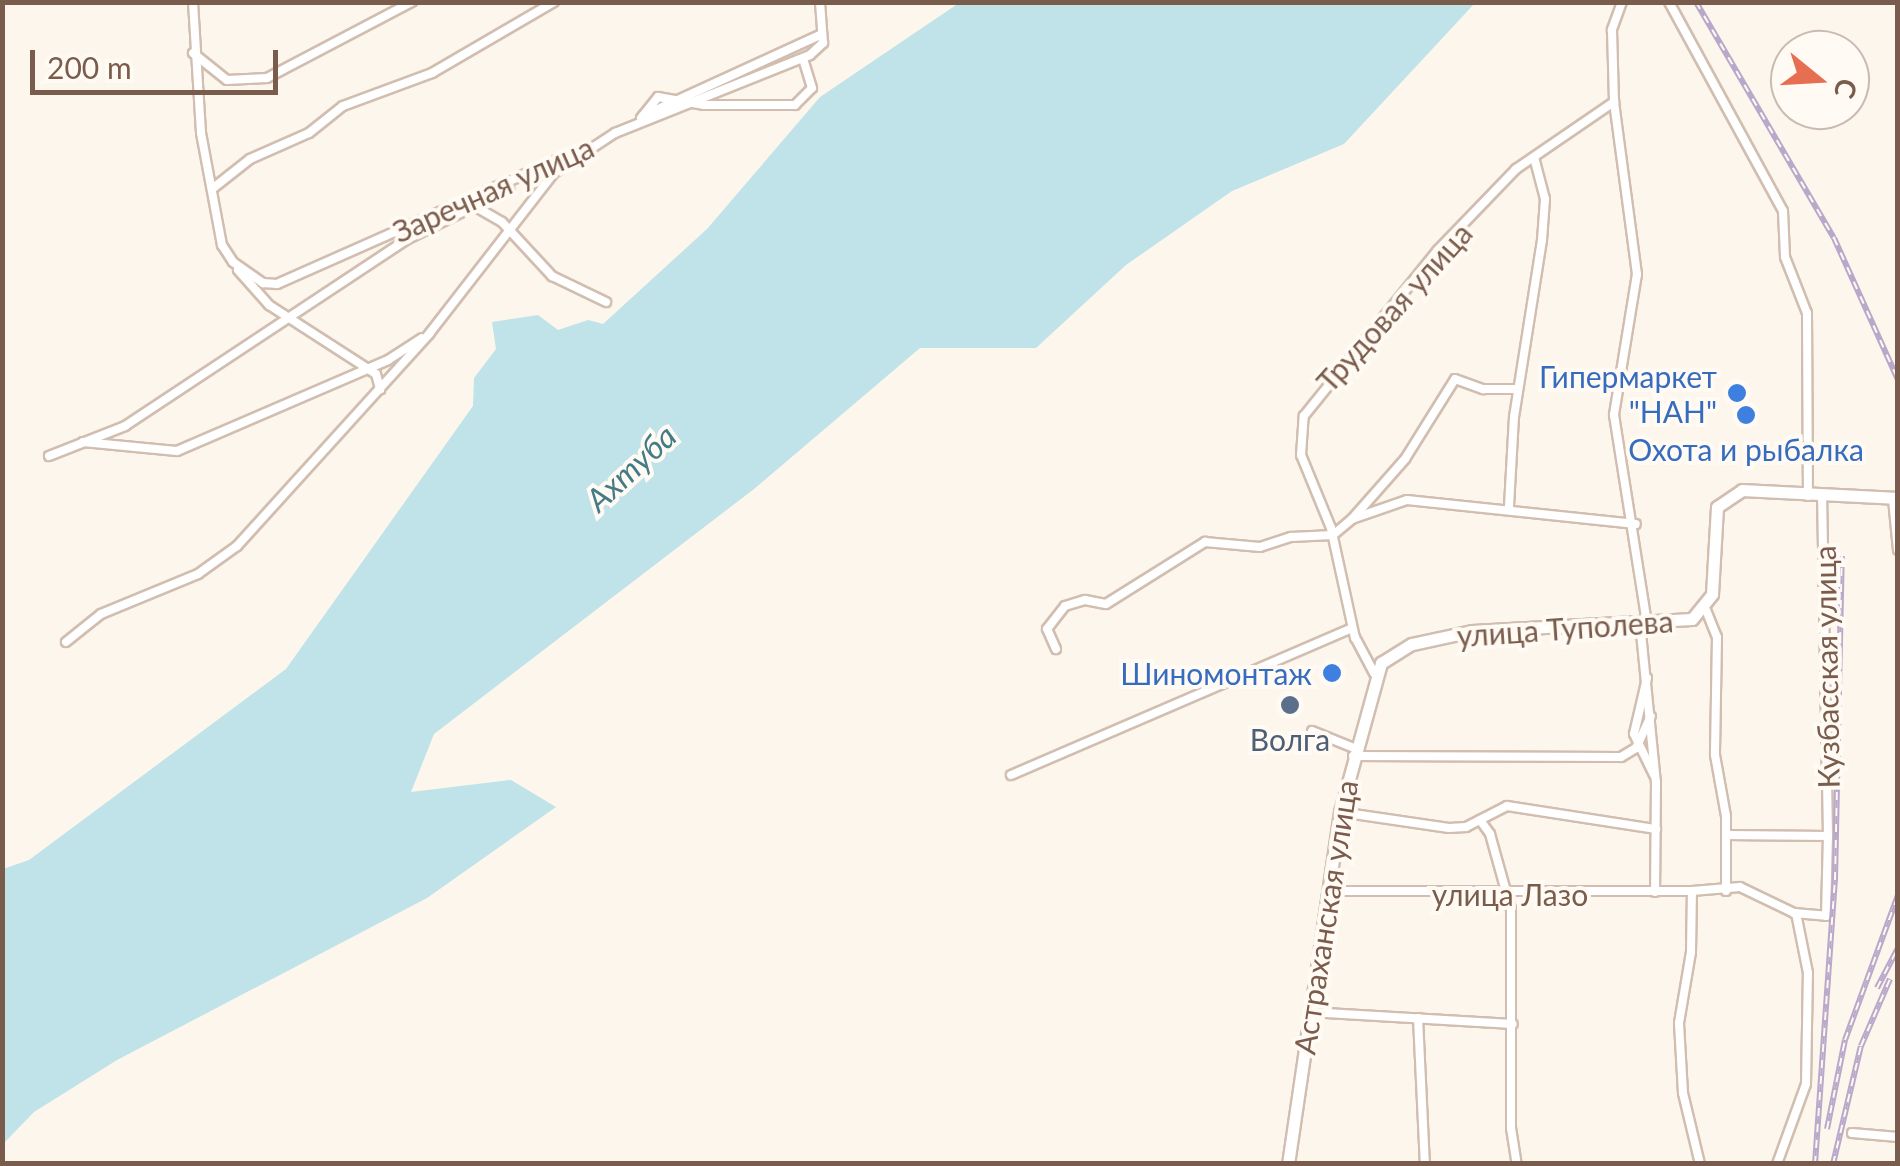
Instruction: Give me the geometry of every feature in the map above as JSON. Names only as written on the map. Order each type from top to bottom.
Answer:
[{"type":"main road","points":[[1706,610],[1721,501],[1742,490],[1822,498],[1895,498]]},
{"type":"main road","name":"улица Туполева","points":[[1374,673],[1389,655],[1430,638],[1522,626],[1692,619],[1706,610]]},
{"type":"main road","name":"Астраханская улица","points":[[1288,1164],[1340,812],[1374,673]]},
{"type":"street","points":[[192,2],[192,52],[222,245],[268,305],[376,374],[380,391]]},
{"type":"street","points":[[192,52],[227,80],[267,78],[412,2]]},
{"type":"street","points":[[212,188],[250,159],[309,133],[343,106],[432,73],[554,2]]},
{"type":"street","points":[[640,120],[690,104],[803,58],[822,46],[820,2]]},
{"type":"street","points":[[1622,2],[1612,30],[1616,52],[1614,102],[1637,274],[1614,415],[1636,524],[1655,776],[1656,892]]},
{"type":"street","points":[[1669,2],[1783,210],[1785,258],[1808,313],[1808,496]]},
{"type":"street","name":"Заречная улица","points":[[277,284],[540,169],[640,120],[672,99],[822,34]]},
{"type":"street","points":[[672,99],[690,104],[795,105],[812,88],[803,58]]},
{"type":"street","name":"Трудовая улица","points":[[1374,673],[1352,628],[1332,535],[1301,454],[1308,406],[1438,250],[1534,156],[1595,121],[1614,102]]},
{"type":"street","points":[[66,642],[101,614],[219,562],[380,391],[510,234],[554,173],[614,133]]},
{"type":"street","points":[[1509,506],[1518,389],[1542,240],[1544,186],[1534,156]]},
{"type":"street","points":[[49,456],[126,426],[288,317],[351,282],[408,239],[476,207],[540,169]]},
{"type":"street","points":[[476,207],[494,215],[552,276],[606,302]]},
{"type":"street","points":[[237,266],[277,284],[268,292],[268,305]]},
{"type":"street","points":[[78,442],[177,451],[366,368],[429,334]]},
{"type":"street","points":[[1056,649],[1047,629],[1066,606],[1106,604],[1195,545],[1260,547],[1291,536],[1332,535],[1352,519],[1405,459],[1455,378],[1483,388],[1518,389]]},
{"type":"street","name":"Кузбасская улица","points":[[1796,914],[1826,916],[1828,836],[1820,642],[1822,498]]},
{"type":"street","points":[[1895,498],[1898,550]]},
{"type":"street","points":[[1352,519],[1407,500],[1447,509],[1509,506],[1636,524]]},
{"type":"street","points":[[1706,610],[1716,626],[1715,755],[1726,835],[1726,891]]},
{"type":"street","points":[[1011,775],[1352,628]]},
{"type":"street","points":[[1647,678],[1633,720],[1636,748],[1655,776]]},
{"type":"street","points":[[1312,731],[1353,752],[1621,756],[1636,748],[1651,716]]},
{"type":"street","points":[[1340,812],[1449,828],[1480,820],[1508,806],[1656,829]]},
{"type":"street","points":[[1480,820],[1490,834],[1511,909],[1514,1024],[1510,1128],[1517,1164]]},
{"type":"street","points":[[1726,835],[1828,836]]},
{"type":"street","points":[[1700,1164],[1683,1093],[1678,1024],[1691,952],[1692,891],[1740,887],[1796,914],[1808,973],[1806,1084],[1777,1164]]},
{"type":"street","name":"улица Лазо","points":[[1328,891],[1692,891]]},
{"type":"street","points":[[1309,1012],[1514,1024]]},
{"type":"street","points":[[1418,1018],[1425,1164]]},
{"type":"street","points":[[1852,1134],[1898,1137]]},
{"type":"water","name":"Ахтуба","points":[[959,3],[1475,3],[1344,144],[1232,191],[1126,265],[1036,348],[920,348],[754,489],[434,734],[411,792],[511,780],[556,807],[427,898],[117,1060],[34,1112],[3,1144],[3,869],[29,860],[286,669],[473,406],[474,378],[496,349],[492,322],[538,315],[558,330],[588,320],[603,324],[707,229],[820,97]]},
{"type":"railway","points":[[1696,2],[1834,238],[1898,380]]},
{"type":"railway","points":[[1815,1164],[1835,880],[1842,556]]},
{"type":"railway","points":[[1827,1129],[1845,1040],[1898,895]]},
{"type":"railway","points":[[1877,988],[1898,948]]},
{"type":"railway","points":[[1833,1164],[1861,1046],[1890,979]]},
{"type":"place","name":"Гипермаркет \"НАН\"","points":[[1737,393]]},
{"type":"place","name":"Охота и рыбалка","points":[[1746,415]]},
{"type":"place","name":"Шиномонтаж","points":[[1332,673]]},
{"type":"place","name":"Волга","points":[[1290,705]]}]
